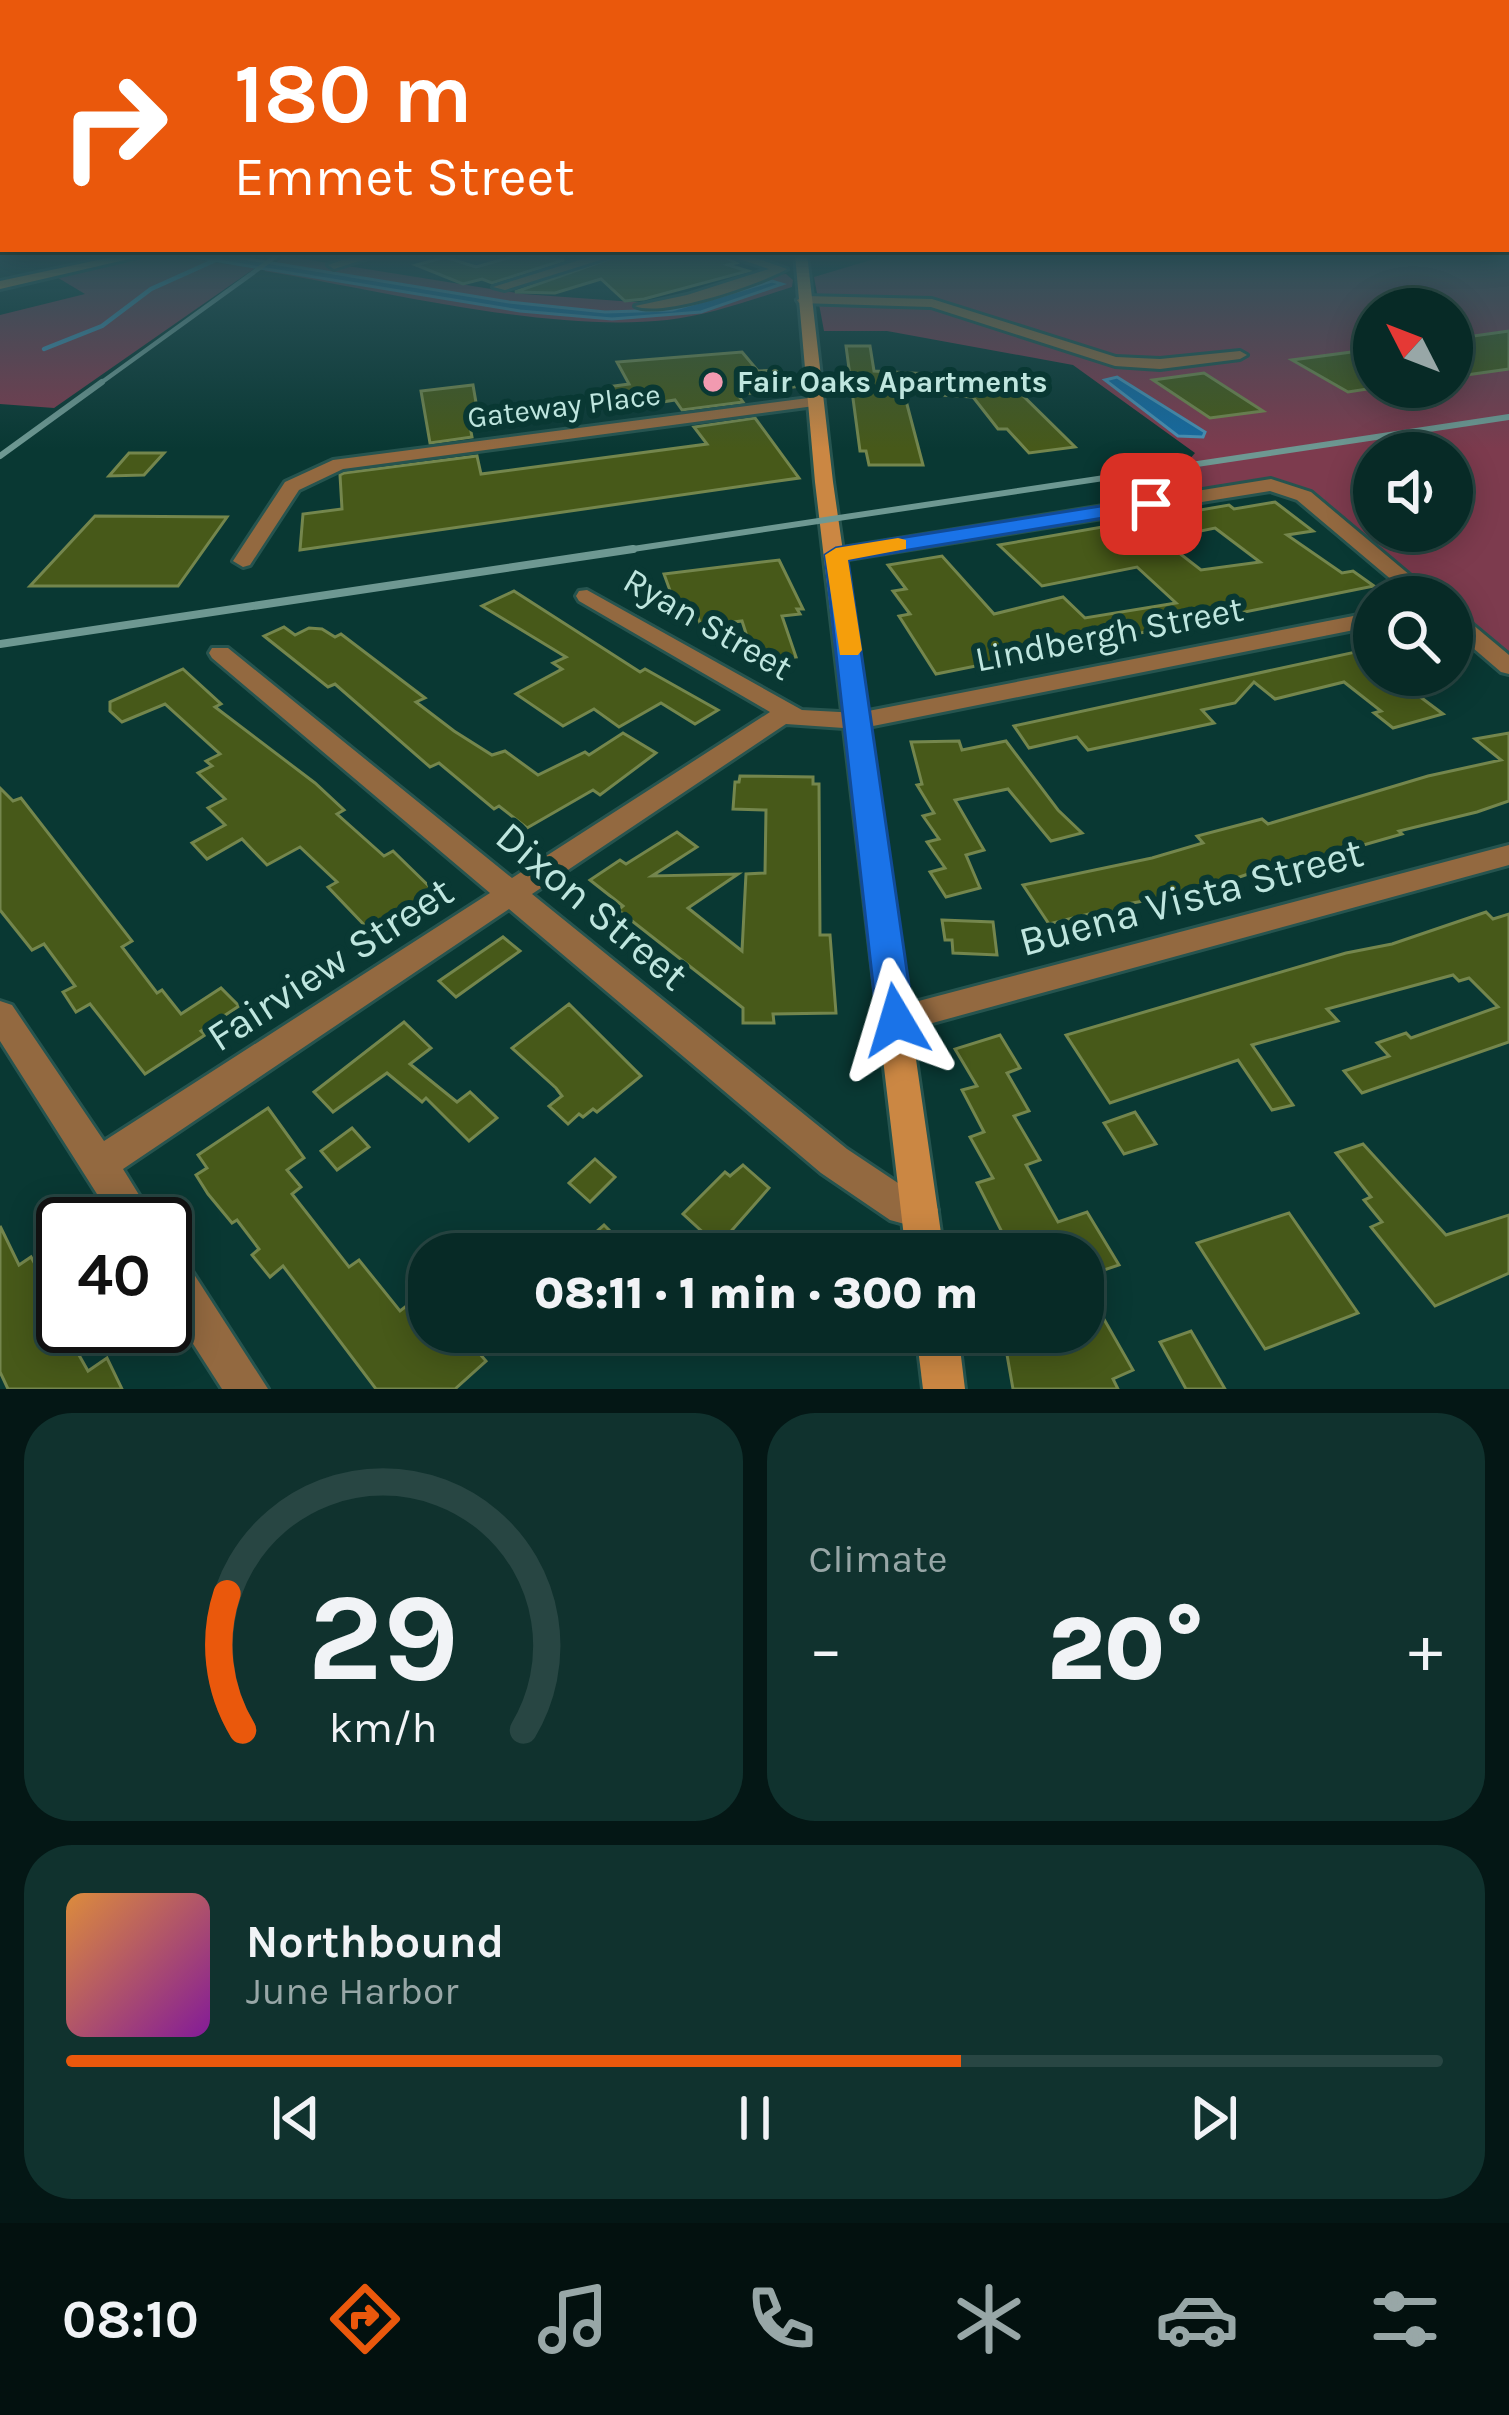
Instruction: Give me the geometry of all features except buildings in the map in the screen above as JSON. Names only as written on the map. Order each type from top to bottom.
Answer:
[{"type":"street","points":[[806,319],[923,1233]]},
{"type":"street","points":[[982,319],[1115,361],[1160,364],[1240,355]]},
{"type":"street","name":"Gateway Place","points":[[243,561],[292,486],[320,470],[361,460],[816,402]]},
{"type":"street","points":[[836,555],[1282,486],[1304,496],[1401,576]]},
{"type":"street","name":"Ryan Street","points":[[587,596],[793,715]]},
{"type":"street","name":"Lindbergh Street","points":[[858,721],[1353,623]]},
{"type":"street","points":[[1473,637],[1509,667]]},
{"type":"street","name":"Dixon Street","points":[[220,652],[834,1161],[902,1208],[919,1210]]},
{"type":"street","points":[[793,715],[858,721]]},
{"type":"street","name":"Fairview Street","points":[[99,1164],[770,722],[793,715]]},
{"type":"street","name":"Buena Vista Street","points":[[896,1020],[1509,855]]},
{"type":"street","points":[[0,1015],[120,1197]]},
{"type":"street","points":[[192,1306],[247,1389]]},
{"type":"street","points":[[940,1353],[944,1389]]},
{"type":"shaded area","points":[[0,319],[182,319],[54,408],[0,404]]},
{"type":"shaded area","points":[[552,319],[676,319],[620,322]]},
{"type":"shaded area","points":[[822,319],[1353,319],[1353,408],[1473,408],[1473,319],[1509,319],[1509,667],[1473,637],[1473,576],[1399,576],[1369,552],[1473,552],[1473,432],[1353,432],[1353,539],[1290,488],[1151,504],[1195,453],[1073,365],[887,331],[824,331]]},
{"type":"water","points":[[1117,377],[1205,432],[1203,437],[1178,436],[1105,380]]},
{"type":"waterway","points":[[44,349],[112,319]]},
{"type":"railway","points":[[98,385],[189,319]]},
{"type":"railway","points":[[0,456],[102,382]]},
{"type":"railway","points":[[613,552],[1509,417]]},
{"type":"railway","points":[[0,644],[633,549]]},
{"type":"slow traffic","points":[[849,650],[836,555],[898,545]]},
{"type":"place","name":"Fair Oaks Apartments","points":[[713,382]]},
{"type":"route","points":[[896,1020],[836,555],[1151,504]]}]
